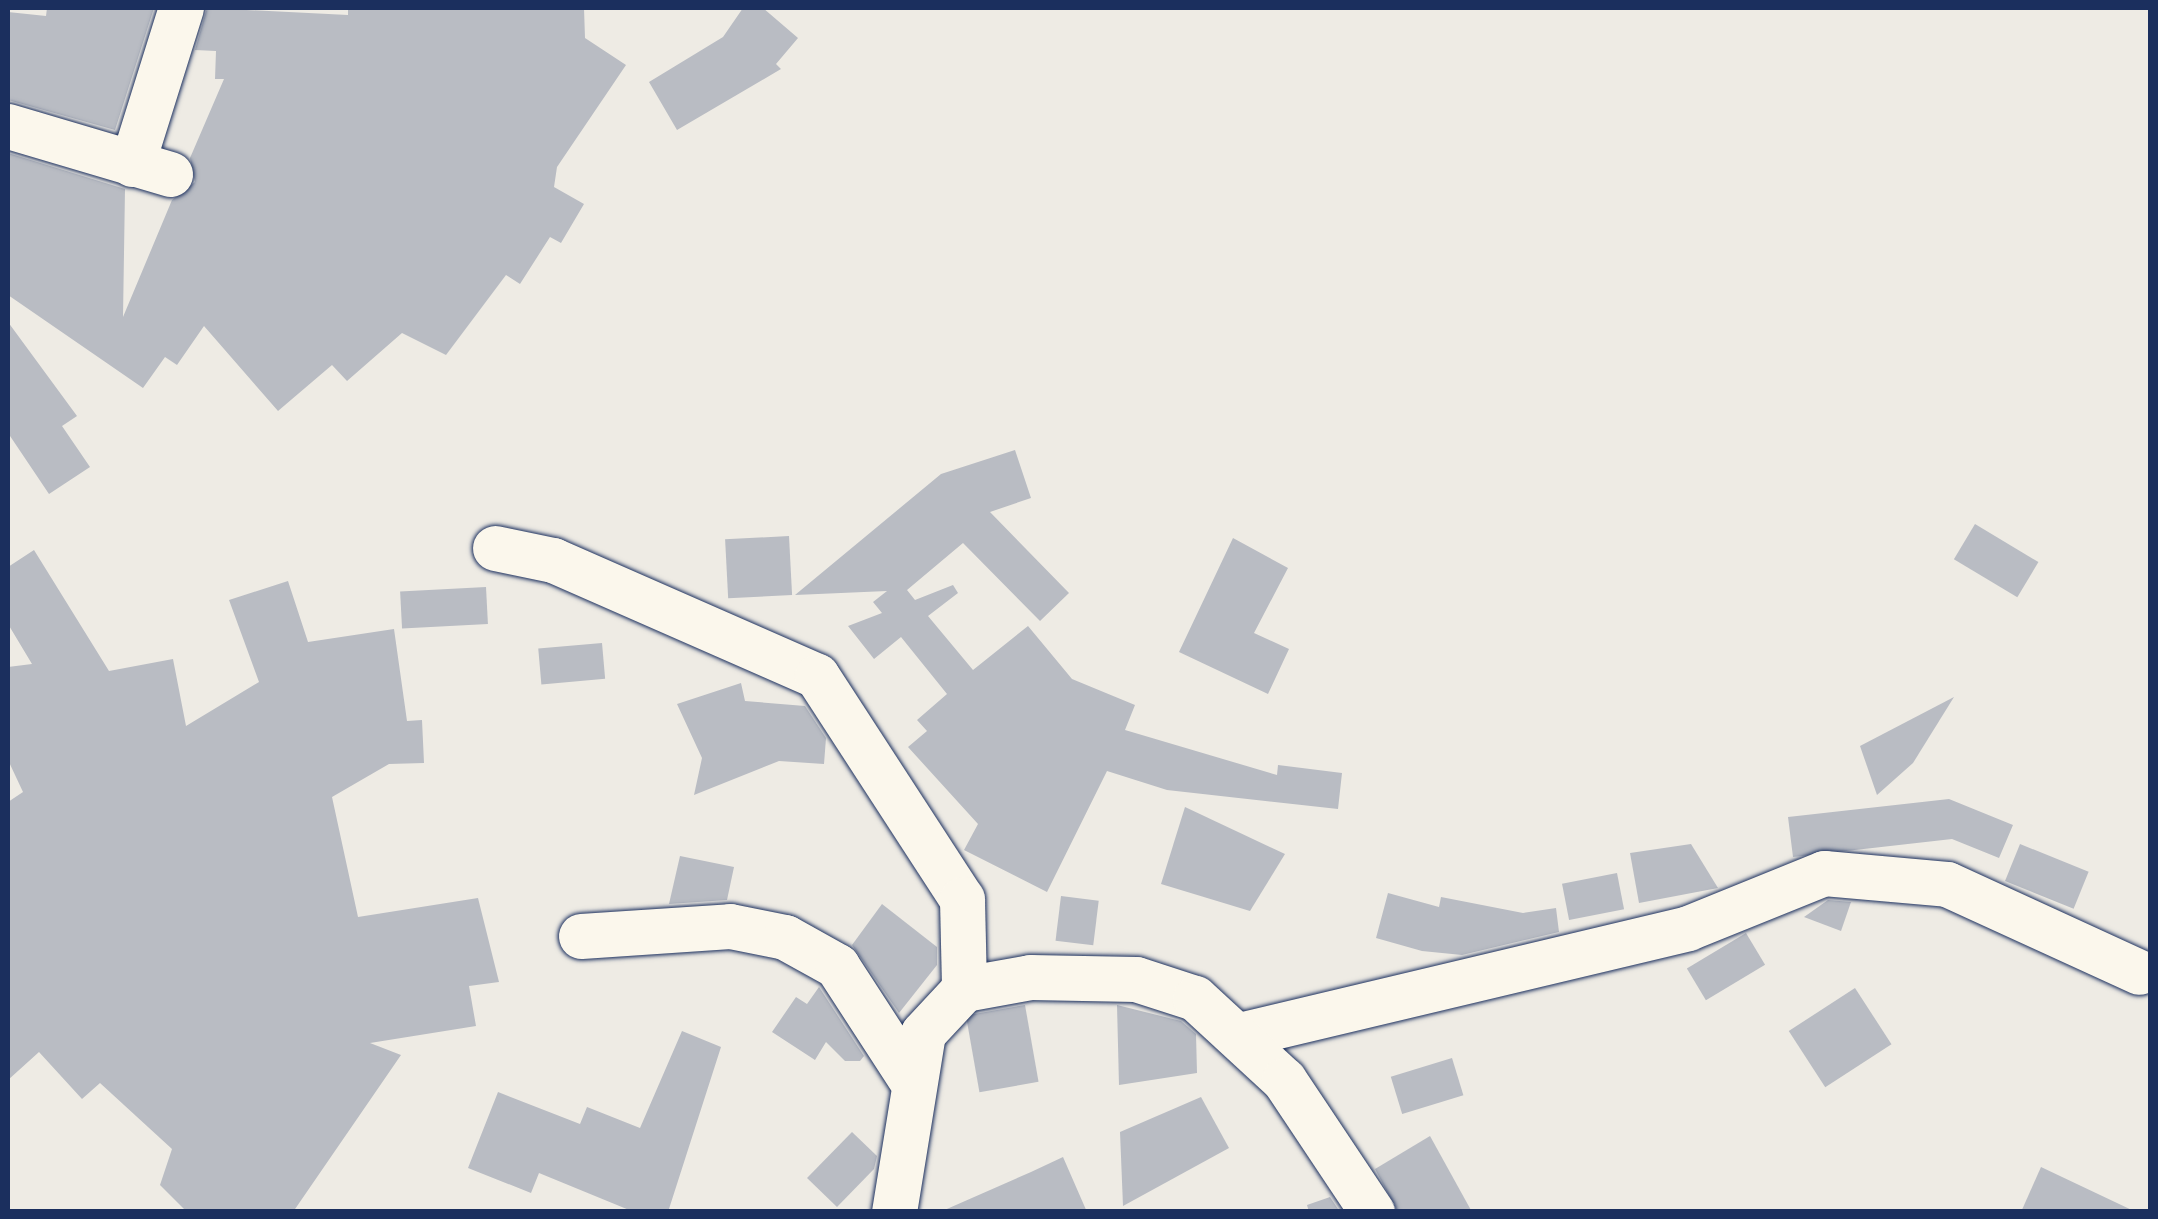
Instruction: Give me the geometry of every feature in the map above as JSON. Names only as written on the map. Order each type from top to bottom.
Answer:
[{"type":"street","points":[[8,126],[151,169],[181,8]]},
{"type":"street","points":[[495,548],[553,560],[817,676],[962,899],[964,989]]},
{"type":"street","points":[[1244,1034],[1688,928],[1824,873],[1947,884],[2139,972]]},
{"type":"street","points":[[581,936],[730,926],[785,937],[837,966],[909,1078]]},
{"type":"street","points":[[894,1212],[909,1078],[923,1033],[964,989],[1030,977],[1136,979],[1195,998],[1244,1034],[1372,1212]]},
{"type":"building","points":[[47,8],[154,8],[115,130],[8,100],[8,12],[46,16]]},
{"type":"building","points":[[207,8],[348,15],[348,8],[584,8],[585,38],[626,65],[557,167],[554,187],[584,204],[561,243],[550,237],[520,284],[506,275],[446,355],[402,333],[347,381],[332,365],[278,411],[204,326],[177,365],[165,357],[143,388],[8,295],[8,153],[125,189],[123,317],[172,200],[195,182],[190,158],[224,79],[215,79],[216,51],[195,50]]},
{"type":"building","points":[[743,8],[763,8],[798,38],[776,64],[781,69],[677,130],[649,82],[723,37]]},
{"type":"building","points":[[8,322],[77,416],[62,426],[90,467],[49,494],[8,433]]},
{"type":"building","points":[[1015,450],[1031,498],[990,512],[1069,593],[1040,621],[963,543],[907,590],[915,600],[953,585],[958,593],[928,616],[973,670],[1028,626],[1072,679],[1135,705],[1125,730],[1277,775],[1278,765],[1342,773],[1338,809],[1167,790],[1107,771],[1047,892],[964,850],[978,824],[908,747],[927,731],[917,720],[947,694],[901,637],[874,659],[848,626],[882,613],[873,602],[887,591],[795,595],[941,474]]},
{"type":"building","points":[[1975,524],[2038,562],[2017,597],[1954,559]]},
{"type":"building","points":[[789,536],[792,595],[728,598],[725,539]]},
{"type":"building","points":[[1233,538],[1288,568],[1254,633],[1289,649],[1268,694],[1179,652]]},
{"type":"building","points":[[34,550],[109,671],[173,659],[186,726],[259,682],[229,600],[288,581],[308,642],[394,629],[407,721],[422,720],[424,763],[389,764],[332,797],[358,917],[478,898],[499,982],[469,986],[476,1026],[370,1043],[401,1055],[293,1212],[187,1212],[160,1185],[172,1149],[100,1083],[82,1099],[39,1052],[8,1080],[8,802],[23,792],[8,760],[8,667],[32,664],[8,624],[8,567]]},
{"type":"building","points":[[486,587],[488,624],[402,628],[400,592]]},
{"type":"building","points":[[602,643],[605,679],[541,684],[538,649]]},
{"type":"building","points":[[741,683],[745,701],[805,706],[826,738],[824,764],[779,761],[694,795],[702,758],[677,704]]},
{"type":"building","points":[[1954,697],[1913,763],[1877,795],[1860,746]]},
{"type":"building","points":[[1949,799],[2013,825],[1999,858],[1952,839],[1793,857],[1788,817]]},
{"type":"building","points":[[1185,807],[1285,854],[1250,911],[1161,884]]},
{"type":"building","points":[[1691,844],[1718,888],[1639,903],[1630,853]]},
{"type":"building","points":[[2020,844],[2089,872],[2074,909],[2005,881]]},
{"type":"building","points":[[680,856],[734,867],[727,900],[669,904]]},
{"type":"building","points":[[1617,873],[1624,909],[1569,920],[1562,884]]},
{"type":"building","points":[[1388,893],[1439,907],[1441,897],[1523,913],[1556,908],[1559,932],[1462,955],[1422,951],[1376,938]]},
{"type":"building","points":[[1061,896],[1099,901],[1093,945],[1056,941]]},
{"type":"building","points":[[1828,900],[1851,902],[1841,931],[1804,917]]},
{"type":"building","points":[[882,904],[937,947],[937,965],[899,1013],[852,945]]},
{"type":"building","points":[[1746,933],[1765,965],[1706,1000],[1687,969]]},
{"type":"building","points":[[819,987],[864,1056],[860,1061],[845,1061],[826,1042],[815,1060],[772,1032],[796,997],[807,1004]]},
{"type":"building","points":[[1855,988],[1891,1044],[1825,1087],[1789,1031]]},
{"type":"building","points":[[1025,1005],[1039,1082],[979,1092],[966,1015]]},
{"type":"building","points":[[1117,1005],[1181,1021],[1196,1034],[1197,1073],[1119,1085]]},
{"type":"building","points":[[682,1031],[721,1047],[668,1212],[634,1212],[539,1173],[531,1193],[468,1168],[498,1092],[580,1124],[587,1107],[640,1128]]},
{"type":"building","points":[[1452,1058],[1463,1095],[1402,1114],[1391,1077]]},
{"type":"building","points":[[1201,1097],[1229,1148],[1123,1206],[1120,1132]]},
{"type":"building","points":[[852,1132],[877,1156],[874,1169],[837,1207],[807,1178]]},
{"type":"building","points":[[1430,1136],[1472,1212],[1398,1212],[1375,1169]]},
{"type":"building","points":[[1063,1157],[1087,1212],[940,1212],[1031,1172]]},
{"type":"building","points":[[2041,1167],[2136,1212],[2021,1212]]},
{"type":"building","points":[[1330,1197],[1340,1212],[1309,1212],[1307,1205]]}]
